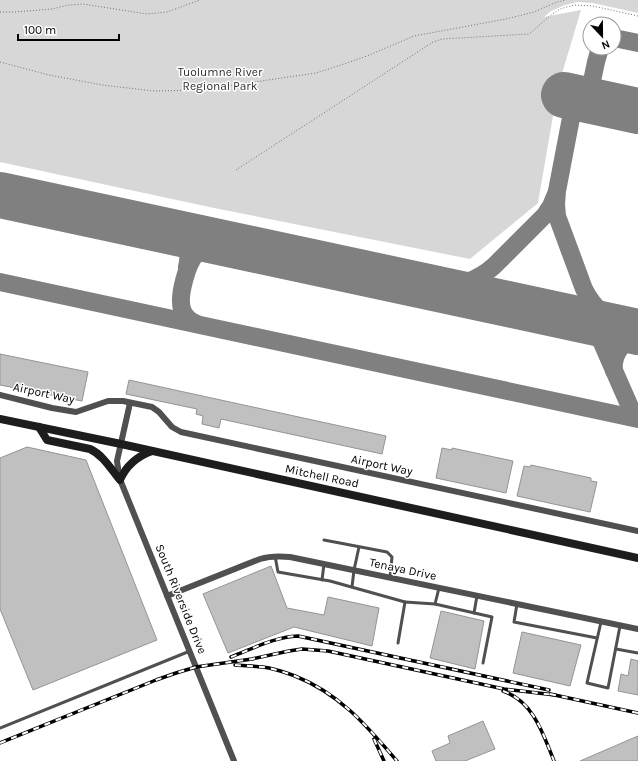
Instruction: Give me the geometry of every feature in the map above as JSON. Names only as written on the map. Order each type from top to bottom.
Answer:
[{"type":"main road","name":"Mitchell Road","points":[[0,418],[638,558]]},
{"type":"main road","points":[[39,426],[47,440],[90,449],[98,454],[120,480],[130,464],[152,452]]},
{"type":"street","name":"Airport Way","points":[[0,394],[58,409],[76,412],[108,401],[130,402],[152,407],[159,412],[172,427],[181,432],[638,531]]},
{"type":"street","points":[[121,444],[130,402]]},
{"type":"street","name":"South Riverside Drive","points":[[121,444],[117,463],[120,480],[234,761]]},
{"type":"street","name":"Tenaya Drive","points":[[167,596],[260,559],[275,556],[290,557],[638,629]]},
{"type":"lane","points":[[324,540],[388,552],[392,557],[390,577]]},
{"type":"lane","points":[[352,587],[359,547]]},
{"type":"lane","points":[[275,556],[278,572],[352,587],[405,602],[435,604],[492,617],[483,663]]},
{"type":"lane","points":[[322,580],[324,564]]},
{"type":"lane","points":[[435,604],[439,588]]},
{"type":"lane","points":[[474,613],[477,596]]},
{"type":"lane","points":[[398,643],[405,602]]},
{"type":"lane","points":[[517,604],[514,622],[597,638]]},
{"type":"lane","points":[[601,622],[587,683],[608,688],[620,626]]},
{"type":"lane","points":[[616,649],[638,653]]},
{"type":"lane","points":[[0,728],[190,651]]},
{"type":"path","points":[[0,12],[52,9],[69,5],[83,4],[147,14],[167,12],[200,0]]},
{"type":"path","points":[[0,62],[49,75],[102,85],[154,91],[200,90],[316,73],[367,56],[414,36],[506,19],[534,12],[557,2],[566,0]]},
{"type":"path","points":[[236,170],[433,42],[442,39],[529,34],[560,9],[574,5],[593,6],[638,16]]},
{"type":"green space","name":"Tuolumne River Regional Park","points":[[0,0],[638,0],[638,13],[593,3],[577,2],[551,11],[544,17],[581,10],[558,87],[538,203],[470,259],[214,208],[0,162]]},
{"type":"building","points":[[0,354],[88,372],[82,401],[0,385]]},
{"type":"building","points":[[129,380],[386,436],[382,454],[221,419],[219,428],[202,424],[203,416],[196,414],[197,409],[126,394]]},
{"type":"building","points":[[27,447],[86,460],[157,640],[33,690],[0,609],[0,458]]},
{"type":"building","points":[[442,448],[452,450],[452,448],[513,461],[506,493],[436,478]]},
{"type":"building","points":[[531,465],[591,478],[591,481],[597,482],[590,512],[517,496],[524,466],[530,467]]},
{"type":"building","points":[[271,566],[287,608],[324,615],[328,597],[379,608],[372,646],[294,627],[228,653],[203,594]]},
{"type":"building","points":[[441,611],[484,621],[475,669],[430,658]]},
{"type":"building","points":[[522,632],[581,645],[570,686],[513,673]]},
{"type":"building","points":[[631,659],[638,661],[638,695],[618,691],[621,674],[628,676]]},
{"type":"building","points":[[483,721],[495,749],[465,761],[436,761],[432,751],[450,743],[448,736]]},
{"type":"building","points":[[638,736],[638,761],[580,761]]},
{"type":"taxiway","points":[[622,40],[638,43]]},
{"type":"taxiway","points":[[588,100],[598,56]]},
{"type":"taxiway","points":[[575,97],[557,191],[557,216],[584,289],[588,296],[598,309],[609,319],[630,330]]},
{"type":"taxiway","points":[[432,287],[465,283],[487,272],[545,215],[556,194]]},
{"type":"taxiway","points":[[169,231],[179,237],[186,245],[188,255],[187,267]]},
{"type":"taxiway","points":[[197,324],[192,322],[184,314],[182,309],[181,296],[184,280],[190,264],[197,253],[210,245],[225,243]]},
{"type":"taxiway","points":[[0,282],[638,419]]},
{"type":"taxiway","points":[[567,317],[588,326],[599,337],[630,407],[633,413],[638,417]]},
{"type":"taxiway","points":[[614,371],[615,359],[620,349],[628,341],[638,336]]},
{"type":"runway","points":[[564,95],[638,111]]},
{"type":"runway","points":[[0,195],[638,332]]},
{"type":"railway","points":[[231,657],[272,641],[298,636],[549,690]]},
{"type":"railway","points":[[0,743],[176,673],[196,667],[252,659],[302,649],[328,651],[504,689],[555,695]]},
{"type":"railway","points":[[235,665],[265,667],[295,676],[311,683],[339,701],[363,723],[397,761]]},
{"type":"railway","points":[[503,691],[514,696],[530,711],[541,730],[554,761]]},
{"type":"railway","points":[[550,694],[638,713]]},
{"type":"railway","points":[[374,739],[384,761]]}]
